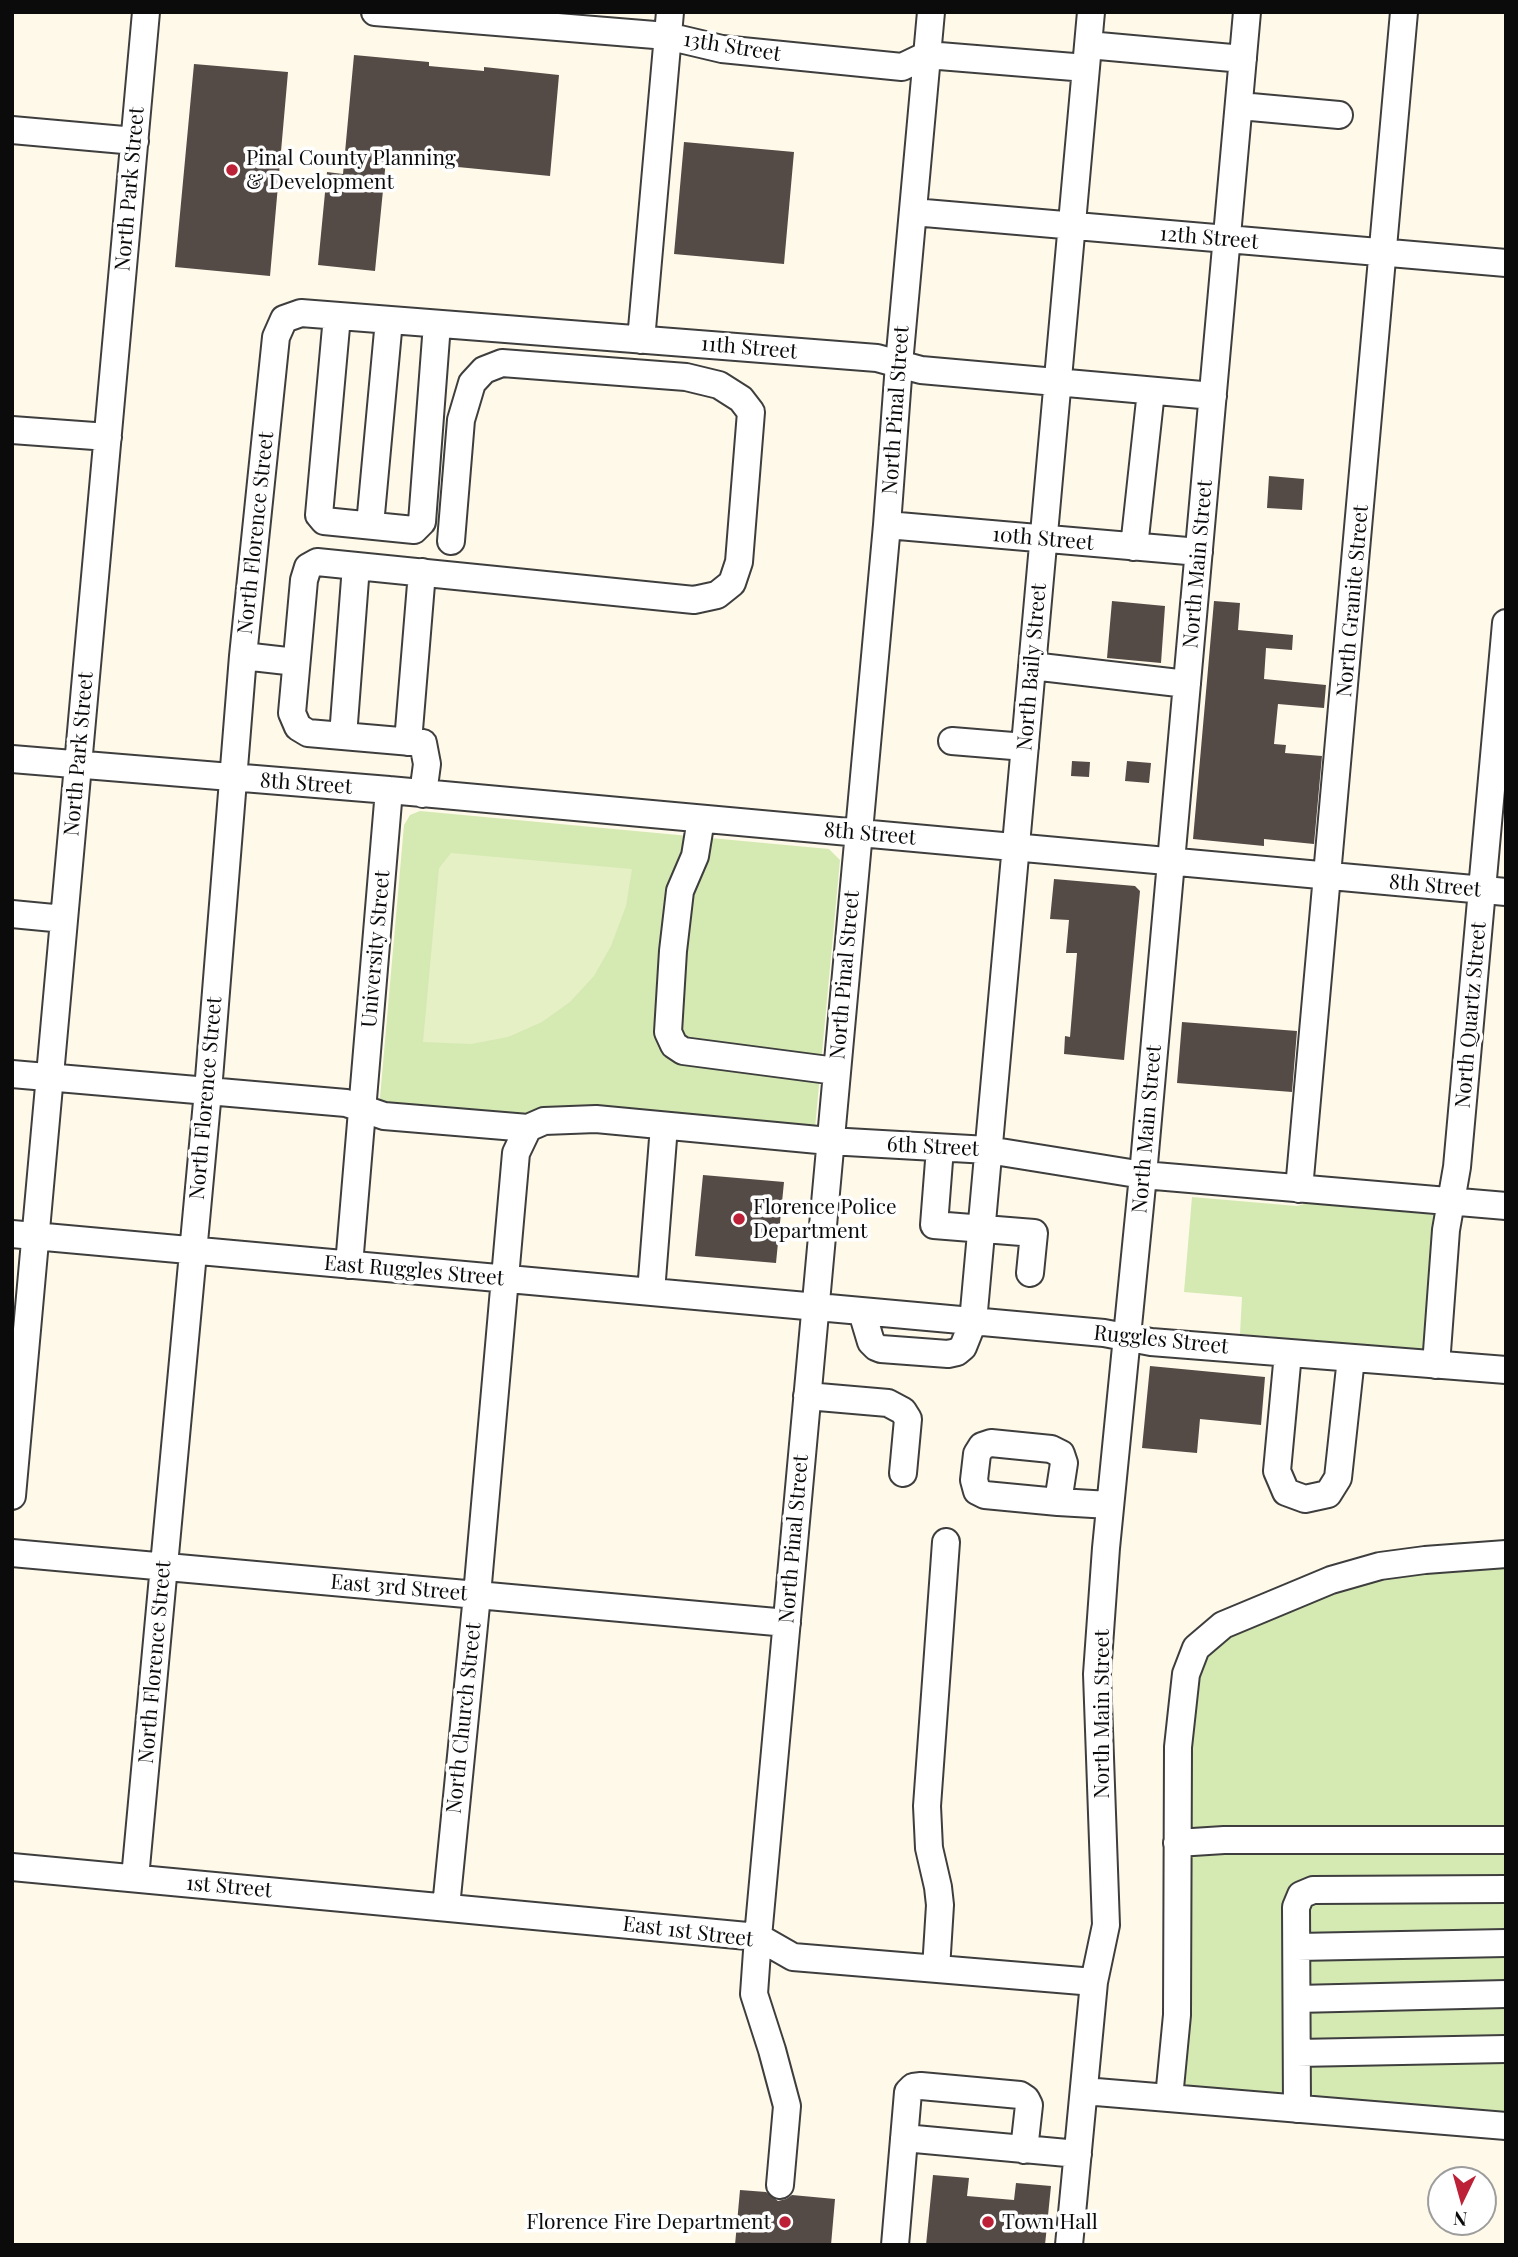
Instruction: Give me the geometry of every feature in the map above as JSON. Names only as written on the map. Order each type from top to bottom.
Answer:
[{"type":"street","name":"North Park Street","points":[[12,1496],[24,1235],[50,1077],[146,12]]},
{"type":"street","name":"13th Street","points":[[375,12],[668,24],[722,49],[902,67],[927,55],[1243,59]]},
{"type":"street","name":"North Pinal Street","points":[[780,2185],[787,2106],[754,1994],[931,12]]},
{"type":"street","name":"North Baily Street","points":[[973,1322],[1091,12]]},
{"type":"street","name":"North Main Street","points":[[1069,2245],[1094,1982],[1106,1925],[1097,1674],[1110,1505],[1143,1175],[1247,12]]},
{"type":"street","name":"North Granite Street","points":[[1299,1189],[1404,12]]},
{"type":"street","points":[[641,340],[668,24]]},
{"type":"street","points":[[1240,106],[1339,115]]},
{"type":"street","points":[[12,130],[135,141]]},
{"type":"street","name":"12th Street","points":[[913,212],[1506,263]]},
{"type":"street","name":"11th Street","points":[[284,319],[301,313],[877,358],[921,370],[1213,396]]},
{"type":"street","points":[[337,316],[319,515],[324,522],[414,530],[422,522],[437,324]]},
{"type":"street","name":"North Florence Street","points":[[135,1878],[208,1091],[243,656],[276,337],[284,319]]},
{"type":"street","points":[[370,526],[389,320]]},
{"type":"street","points":[[422,794],[427,764],[423,743],[308,733],[299,727],[292,713],[307,567],[317,562],[694,600],[717,595],[733,583],[739,562],[751,412],[741,399],[719,386],[686,377],[502,363],[484,370],[472,383],[461,420],[451,541]]},
{"type":"street","points":[[1134,547],[1151,391]]},
{"type":"street","points":[[12,430],[108,437]]},
{"type":"street","name":"10th Street","points":[[887,525],[1199,552]]},
{"type":"street","points":[[344,736],[356,566]]},
{"type":"street","points":[[408,742],[422,572]]},
{"type":"street","name":"North Quartz Street","points":[[1436,1365],[1451,1201],[1494,891],[1506,623]]},
{"type":"street","points":[[243,656],[296,662]]},
{"type":"street","points":[[1032,666],[1187,684]]},
{"type":"street","points":[[952,741],[1025,747]]},
{"type":"street","name":"8th Street","points":[[12,759],[389,790],[1494,891]]},
{"type":"street","name":"University Street","points":[[349,1265],[389,790]]},
{"type":"street","points":[[701,819],[695,856],[680,891],[668,1032],[674,1045],[683,1051],[835,1071]]},
{"type":"street","points":[[12,914],[64,919]]},
{"type":"street","name":"6th Street","points":[[12,1074],[345,1103],[384,1116],[528,1128],[544,1121],[596,1119],[829,1141],[988,1150],[1143,1175],[1506,1206]]},
{"type":"street","points":[[651,1292],[664,1126]]},
{"type":"street","name":"North Church Street","points":[[446,1906],[516,1153],[528,1128]]},
{"type":"street","points":[[940,1149],[934,1225],[1034,1233],[1030,1273]]},
{"type":"street","name":"East Ruggles Street","points":[[24,1235],[816,1307]]},
{"type":"street","name":"Ruggles Street","points":[[816,1307],[1104,1334],[1152,1342],[1506,1370]]},
{"type":"street","points":[[862,1312],[871,1342],[881,1349],[948,1354],[957,1352],[963,1347],[973,1322]]},
{"type":"street","points":[[1289,1353],[1277,1471],[1286,1492],[1305,1499],[1328,1494],[1338,1478],[1351,1358]]},
{"type":"street","points":[[807,1396],[888,1403],[903,1411],[908,1419],[903,1473]]},
{"type":"street","points":[[1058,1502],[1110,1505]]},
{"type":"street","points":[[936,1969],[940,1905],[929,1848],[927,1806],[946,1542]]},
{"type":"street","name":"East 3rd Street","points":[[12,1553],[787,1623]]},
{"type":"street","points":[[1169,2098],[1177,2015],[1177,1843],[1181,1706],[1189,1663],[1196,1648],[1223,1625],[1331,1580],[1380,1566],[1506,1554]]},
{"type":"street","points":[[1177,1843],[1224,1840],[1506,1840]]},
{"type":"street","name":"1st Street","points":[[12,1867],[446,1906]]},
{"type":"street","points":[[1297,2109],[1296,1907],[1301,1895],[1313,1890],[1506,1889]]},
{"type":"street","name":"East 1st Street","points":[[446,1906],[758,1937],[793,1957],[1094,1982]]},
{"type":"street","points":[[1297,1947],[1506,1943]]},
{"type":"street","points":[[1297,1999],[1506,1994]]},
{"type":"street","points":[[1297,2053],[1506,2049]]},
{"type":"street","points":[[895,2245],[908,2092],[913,2087],[921,2085],[1020,2095],[1029,2105],[1024,2150]]},
{"type":"street","points":[[1084,2091],[1506,2126]]},
{"type":"street","points":[[904,2138],[1078,2154]]},
{"type":"green space","points":[[420,811],[829,849],[840,860],[815,1128],[379,1109],[404,825],[410,815]]},
{"type":"green space","points":[[451,853],[632,869],[626,906],[611,946],[594,976],[570,1002],[542,1022],[508,1037],[471,1044],[423,1042],[439,868]]},
{"type":"green space","points":[[1192,1197],[1297,1206],[1308,1203],[1437,1215],[1426,1350],[1240,1334],[1242,1297],[1184,1292]]},
{"type":"green space","points":[[1459,1542],[1506,1542],[1506,2117],[1166,2086],[1173,1670],[1188,1642],[1245,1601],[1355,1560]]},
{"type":"building","points":[[354,55],[429,62],[429,66],[484,71],[484,67],[559,75],[550,176],[386,160],[375,271],[318,265],[327,172],[343,174]]},
{"type":"building","name":"Pinal County Planning & Development","points":[[194,64],[288,72],[270,276],[175,267]]},
{"type":"building","points":[[684,142],[794,152],[784,264],[674,254]]},
{"type":"building","points":[[1269,476],[1304,479],[1302,510],[1267,508]]},
{"type":"building","points":[[1112,601],[1165,606],[1161,663],[1107,658]]},
{"type":"building","points":[[1214,601],[1240,603],[1238,630],[1293,635],[1292,650],[1266,648],[1264,679],[1326,685],[1324,708],[1278,704],[1274,744],[1286,745],[1285,753],[1322,756],[1314,844],[1264,839],[1264,846],[1193,839]]},
{"type":"building","points":[[1072,761],[1090,762],[1089,777],[1071,776]]},
{"type":"building","points":[[1127,761],[1151,763],[1149,783],[1125,781]]},
{"type":"building","points":[[1054,879],[1135,886],[1140,891],[1124,1060],[1064,1054],[1065,1036],[1070,1037],[1077,953],[1066,953],[1069,920],[1050,919]]},
{"type":"building","points":[[1182,1022],[1297,1031],[1292,1092],[1177,1083]]},
{"type":"building","name":"Florence Police Department","points":[[703,1175],[784,1182],[776,1263],[695,1256]]},
{"type":"building","points":[[1150,1366],[1265,1377],[1261,1425],[1200,1419],[1197,1453],[1142,1448]]},
{"type":"building","name":"Town Hall","points":[[933,2175],[969,2178],[967,2196],[1014,2200],[1016,2183],[1051,2186],[1045,2245],[926,2245]]},
{"type":"building","name":"Florence Fire Department","points":[[740,2190],[766,2192],[778,2201],[792,2195],[835,2199],[831,2245],[735,2245]]},
{"type":"place","name":"Pinal County Planning & Development","points":[[232,170]]},
{"type":"place","name":"Florence Police Department","points":[[739,1219]]},
{"type":"place","name":"Florence Fire Department","points":[[785,2222]]},
{"type":"place","name":"Town Hall","points":[[988,2222]]}]
